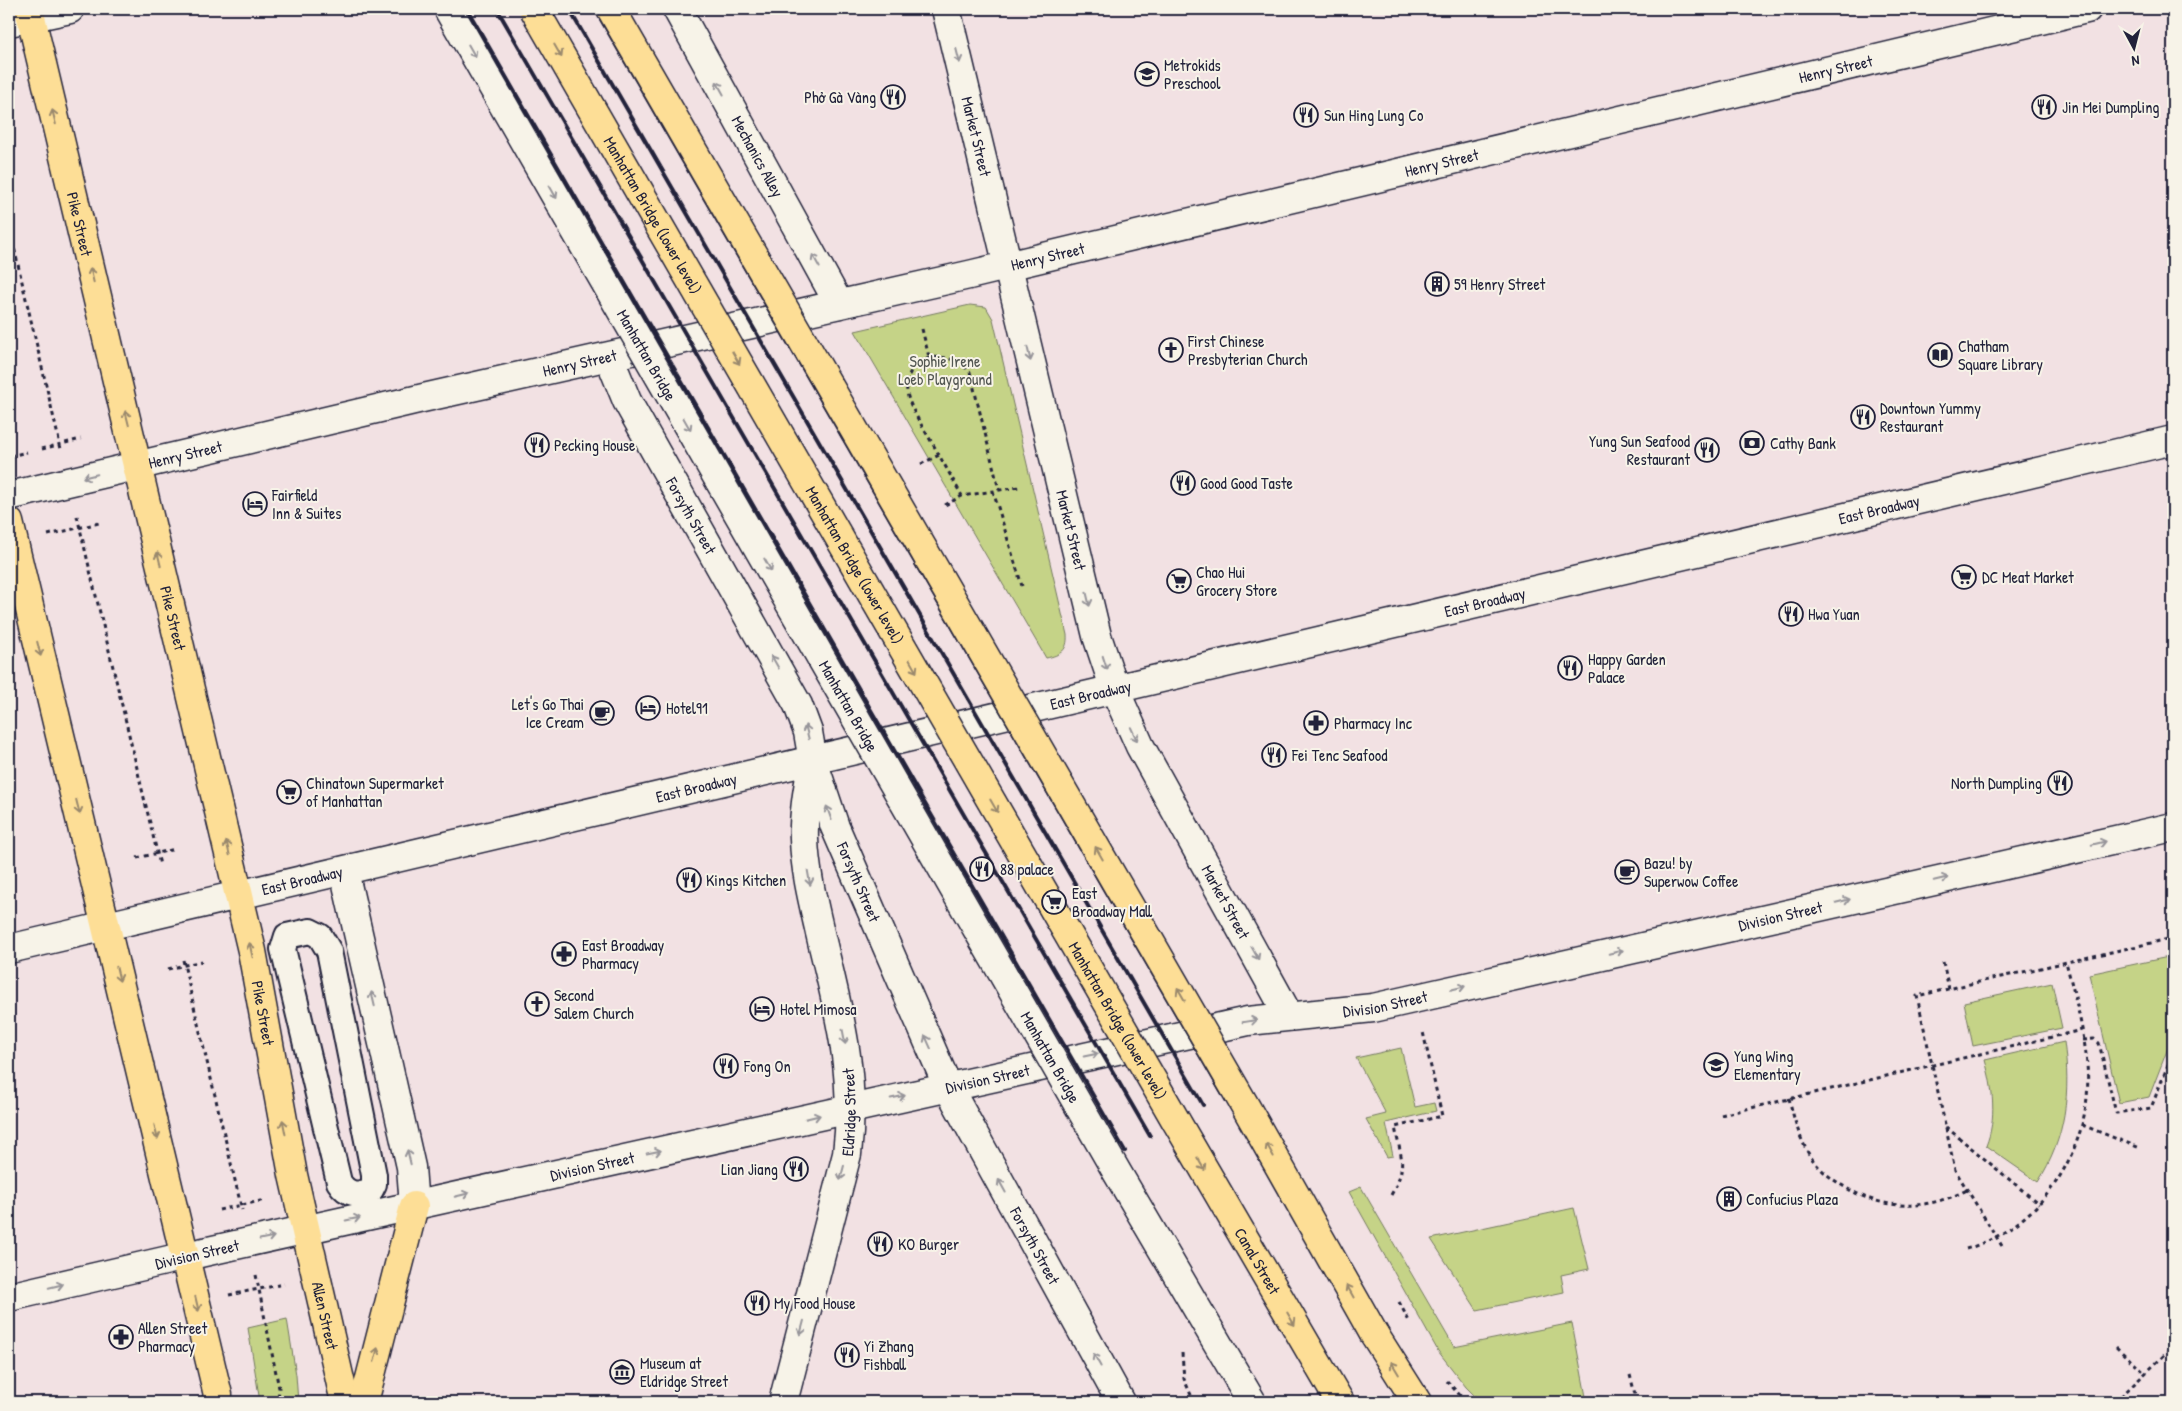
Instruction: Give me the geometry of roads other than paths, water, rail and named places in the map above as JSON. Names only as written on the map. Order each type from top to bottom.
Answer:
[{"type":"main road","points":[[23,16],[70,9]]},
{"type":"main road","name":"Manhattan Bridge","points":[[448,9],[1108,1156],[1252,1402]]},
{"type":"main road","name":"Manhattan Bridge (lower level)","points":[[534,9],[1176,1121]]},
{"type":"main road","points":[[611,9],[1244,1104],[1374,1334],[1417,1402]]},
{"type":"main road","name":"Mechanics Alley","points":[[677,9],[839,304]]},
{"type":"main road","name":"Market Street","points":[[946,9],[1097,636],[1115,690],[1140,746],[1289,1016]]},
{"type":"main road","name":"Henry Street","points":[[9,496],[1008,265],[2086,9]]},
{"type":"main road","name":"Pike Street","points":[[23,16],[137,465],[239,895],[306,1230]]},
{"type":"main road","name":"Forsyth Street","points":[[609,357],[627,401],[792,692],[808,732],[813,761],[824,797],[847,857],[948,1087],[1121,1402]]},
{"type":"main road","name":"East Broadway","points":[[9,949],[2173,440]]},
{"type":"main road","points":[[9,522],[186,1256],[218,1395],[216,1402]]},
{"type":"main road","name":"Eldridge Street","points":[[783,1402],[847,1154],[851,1108],[849,1071],[844,1038],[805,858],[806,800],[813,761]]},
{"type":"main road","name":"Division Street","points":[[9,1297],[186,1256],[1248,1021],[1373,1008],[2173,827]]},
{"type":"main road","points":[[344,870],[411,1167],[414,1206],[364,1402]]},
{"type":"main road","name":"Canal Street","points":[[1176,1121],[1340,1402]]},
{"type":"main road","name":"Allen Street","points":[[306,1230],[345,1402]]},
{"type":"street","points":[[310,931],[320,936],[329,951],[374,1184],[372,1190],[362,1194],[352,1194],[343,1188],[339,1182],[283,949],[287,936],[310,931]]},
{"type":"railway","points":[[467,9],[1125,1151]]},
{"type":"railway","points":[[497,9],[1150,1136]]},
{"type":"railway","points":[[569,9],[1203,1105]]},
{"type":"railway","points":[[595,9],[1223,1095]]},
{"type":"place","name":"Metrokids Preschool","points":[[1147,74]]},
{"type":"place","name":"Phở Gà Vàng","points":[[893,97]]},
{"type":"place","name":"Jin Mei Dumpling","points":[[2044,107]]},
{"type":"place","name":"Sun Hing Lung Co","points":[[1306,115]]},
{"type":"place","name":"59 Henry Street","points":[[1437,284]]},
{"type":"place","name":"First Chinese Presbyterian Church","points":[[1171,350]]},
{"type":"place","name":"Chatham Square Library","points":[[1940,355]]},
{"type":"place","name":"Downtown Yummy Restaurant","points":[[1863,417]]},
{"type":"place","name":"Cathy Bank","points":[[1752,443]]},
{"type":"place","name":"Pecking House","points":[[537,445]]},
{"type":"place","name":"Yung Sun Seafood Restaurant","points":[[1707,450]]},
{"type":"place","name":"Good Good Taste","points":[[1183,483]]},
{"type":"place","name":"Fairfield Inn & Suites","points":[[255,504]]},
{"type":"place","name":"DC Meat Market","points":[[1964,577]]},
{"type":"place","name":"Chao Hui Grocery Store","points":[[1179,581]]},
{"type":"place","name":"Hwa Yuan","points":[[1791,614]]},
{"type":"place","name":"Happy Garden Palace","points":[[1570,668]]},
{"type":"place","name":"Hotel91","points":[[648,708]]},
{"type":"place","name":"Let's Go Thai Ice Cream","points":[[602,713]]},
{"type":"place","name":"Pharmacy Inc","points":[[1316,723]]},
{"type":"place","name":"Fei Tenc Seafood","points":[[1274,755]]},
{"type":"place","name":"North Dumpling","points":[[2060,783]]},
{"type":"place","name":"Chinatown Supermarket of Manhattan","points":[[289,792]]},
{"type":"place","name":"88 palace","points":[[982,869]]},
{"type":"place","name":"Bazu! by Superwow Coffee","points":[[1627,872]]},
{"type":"place","name":"Kings Kitchen","points":[[689,880]]},
{"type":"place","name":"East Broadway Mall","points":[[1054,902]]},
{"type":"place","name":"East Broadway Pharmacy","points":[[564,954]]},
{"type":"place","name":"Second Salem Church","points":[[537,1004]]},
{"type":"place","name":"Hotel Mimosa","points":[[762,1009]]},
{"type":"place","name":"Yung Wing Elementary","points":[[1716,1065]]},
{"type":"place","name":"Fong On","points":[[726,1066]]},
{"type":"place","name":"Lian Jiang","points":[[796,1169]]},
{"type":"place","name":"Confucius Plaza","points":[[1729,1199]]},
{"type":"place","name":"KO Burger","points":[[880,1244]]},
{"type":"place","name":"My Food House","points":[[757,1303]]},
{"type":"place","name":"Allen Street Pharmacy","points":[[121,1337]]},
{"type":"place","name":"Yi Zhang Fishball","points":[[847,1355]]},
{"type":"place","name":"Museum at Eldridge Street","points":[[622,1372]]},
{"type":"park label","name":"Sophie Irene Loeb Playground","points":[[945,370]]}]
